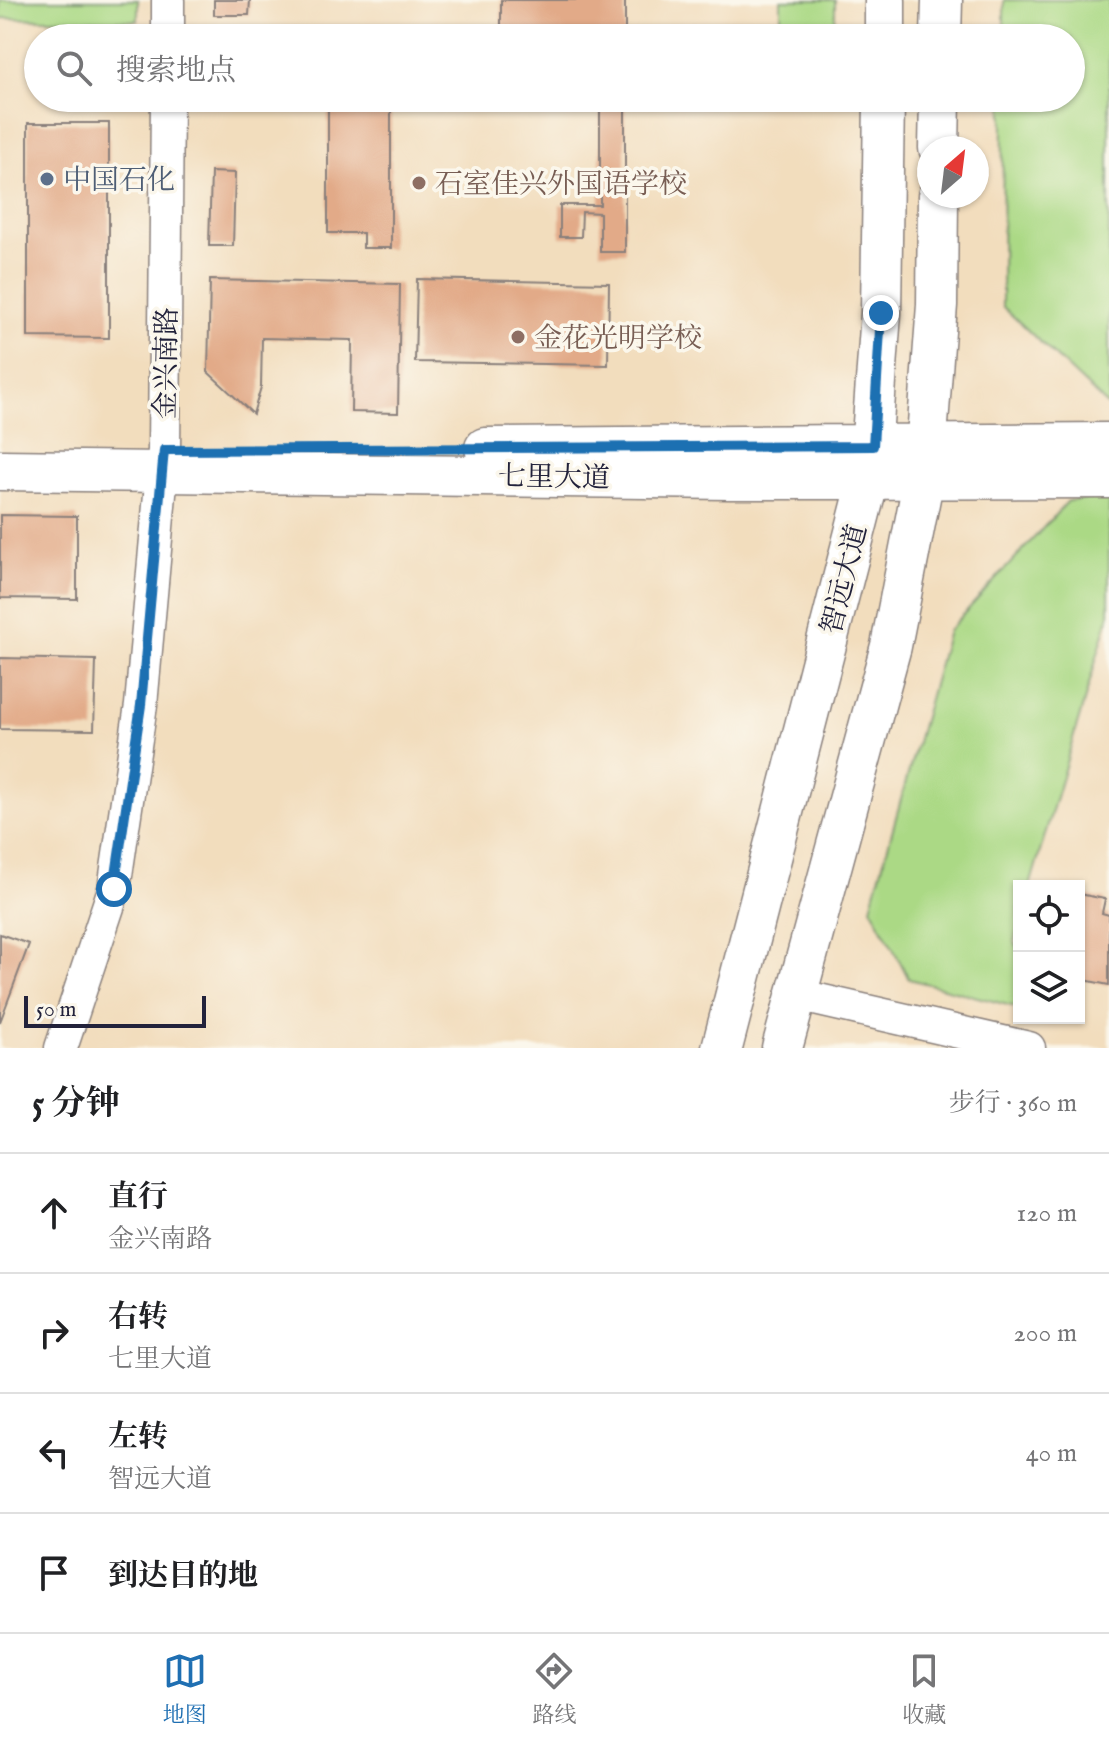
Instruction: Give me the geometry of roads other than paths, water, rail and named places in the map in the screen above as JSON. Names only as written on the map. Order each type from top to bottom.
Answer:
[{"type":"main road","points":[[885,0],[885,24]]},
{"type":"main road","points":[[941,24],[942,0]]},
{"type":"main road","name":"智远大道","points":[[722,1048],[871,462],[881,313],[884,112]]},
{"type":"main road","points":[[939,136],[940,112]]},
{"type":"main road","name":"智远大道","points":[[782,1048],[891,646],[926,461],[937,208]]},
{"type":"main road","name":"七里大道","points":[[0,470],[163,460],[926,461],[1109,443]]},
{"type":"main road","name":"七里大道","points":[[0,449],[163,460]]},
{"type":"main road","name":"七里大道","points":[[926,461],[1109,478]]},
{"type":"street","points":[[168,0],[168,24]]},
{"type":"street","name":"金兴南路","points":[[61,1048],[114,889],[141,705],[163,460],[167,112]]},
{"type":"street","points":[[797,995],[1029,1048]]},
{"type":"place","name":"中国石化","points":[[47,179]]},
{"type":"place","name":"石室佳兴外国语学校","points":[[419,183]]},
{"type":"place","name":"金花光明学校","points":[[518,337]]}]
